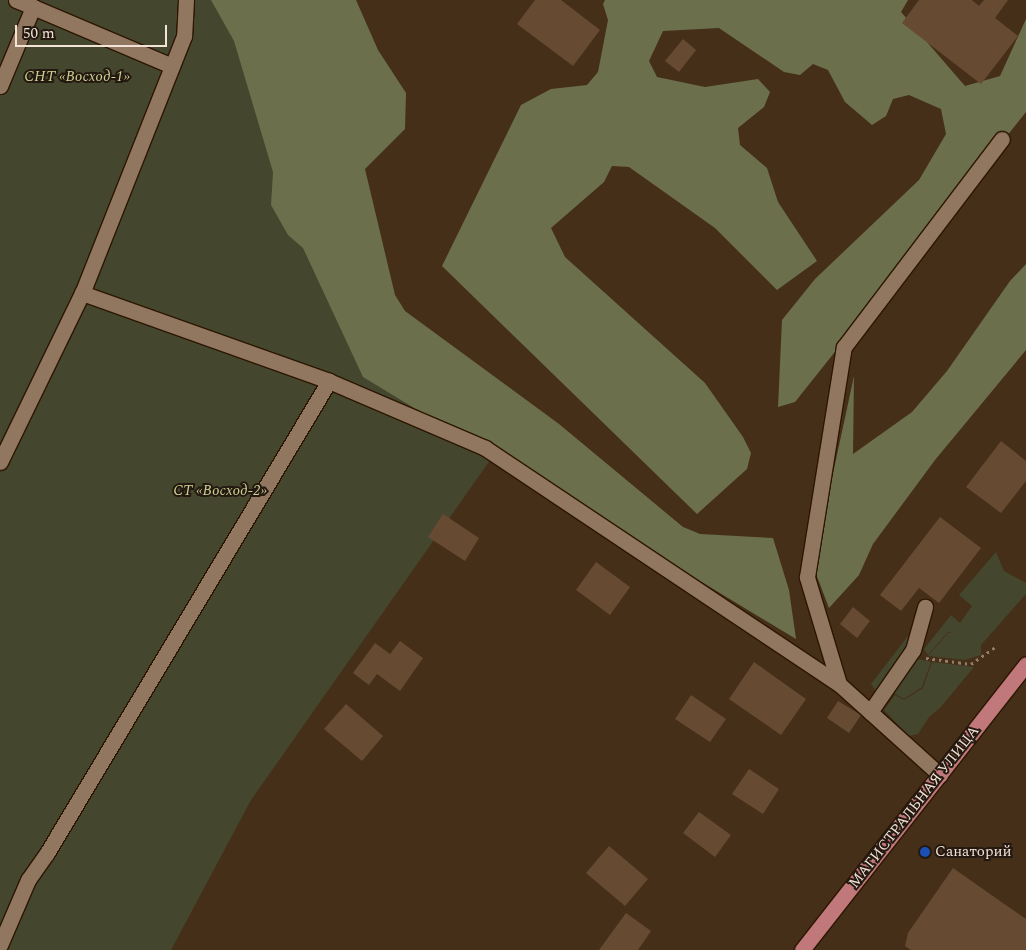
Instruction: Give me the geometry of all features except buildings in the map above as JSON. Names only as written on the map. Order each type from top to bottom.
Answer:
[{"type":"main road","name":"МАГИСТРАЛЬНАЯ УЛИЦА","points":[[802,950],[1026,664]]},
{"type":"lane","points":[[16,0],[172,66]]},
{"type":"lane","points":[[0,462],[82,292],[184,36],[186,0]]},
{"type":"lane","points":[[0,86],[33,7]]},
{"type":"lane","points":[[839,684],[806,577],[844,347],[1002,139]]},
{"type":"lane","points":[[82,292],[329,381],[486,448],[839,684],[940,775]]},
{"type":"lane","points":[[0,945],[28,880],[47,853],[329,381]]},
{"type":"lane","points":[[870,712],[910,656],[925,607]]},
{"type":"path","points":[[910,656],[971,664],[997,646]]},
{"type":"green space","name":"СТ «Восход-2»","points":[[0,0],[239,0],[367,346],[498,449],[251,800],[171,950],[0,950]]},
{"type":"green space","points":[[211,0],[356,0],[378,50],[406,93],[405,129],[365,169],[395,295],[405,311],[559,424],[683,527],[700,534],[773,538],[789,590],[796,639],[363,377],[303,248],[288,235],[271,205],[273,172],[234,41]]},
{"type":"green space","points":[[605,0],[908,0],[901,12],[965,86],[1000,76],[1026,19],[1026,112],[795,402],[778,407],[782,320],[815,279],[919,180],[946,134],[941,109],[909,95],[893,99],[886,116],[872,125],[845,102],[828,70],[813,64],[800,75],[784,72],[719,28],[663,31],[649,61],[657,77],[705,87],[758,79],[770,92],[764,107],[738,128],[740,145],[767,168],[778,202],[817,261],[777,290],[715,228],[629,167],[612,166],[604,182],[551,228],[565,257],[705,383],[743,437],[751,453],[747,469],[697,514],[442,266],[521,105],[551,89],[587,85],[598,72],[608,20],[603,4]]},
{"type":"green space","points":[[1026,264],[1026,350],[935,460],[873,544],[859,575],[829,608],[813,566],[854,376],[853,454],[912,412],[947,371],[1010,281]]},
{"type":"green space","points":[[996,552],[1004,571],[1026,583],[1026,594],[981,645],[981,655],[965,660],[928,656],[948,633],[952,633],[948,632],[928,655],[924,649],[951,615],[960,623],[972,606],[959,595]]},
{"type":"green space","points":[[908,636],[913,640],[876,691],[871,684]]},
{"type":"green space","points":[[918,659],[931,662],[922,687],[904,699],[894,693]]},
{"type":"green space","points":[[932,662],[974,667],[940,708],[929,717],[918,734],[909,736],[884,710],[895,695],[904,700],[923,688]]},
{"type":"place","name":"Санаторий","points":[[925,852]]},
{"type":"park label","name":"СНТ «Восход-1»","points":[[77,77]]}]
